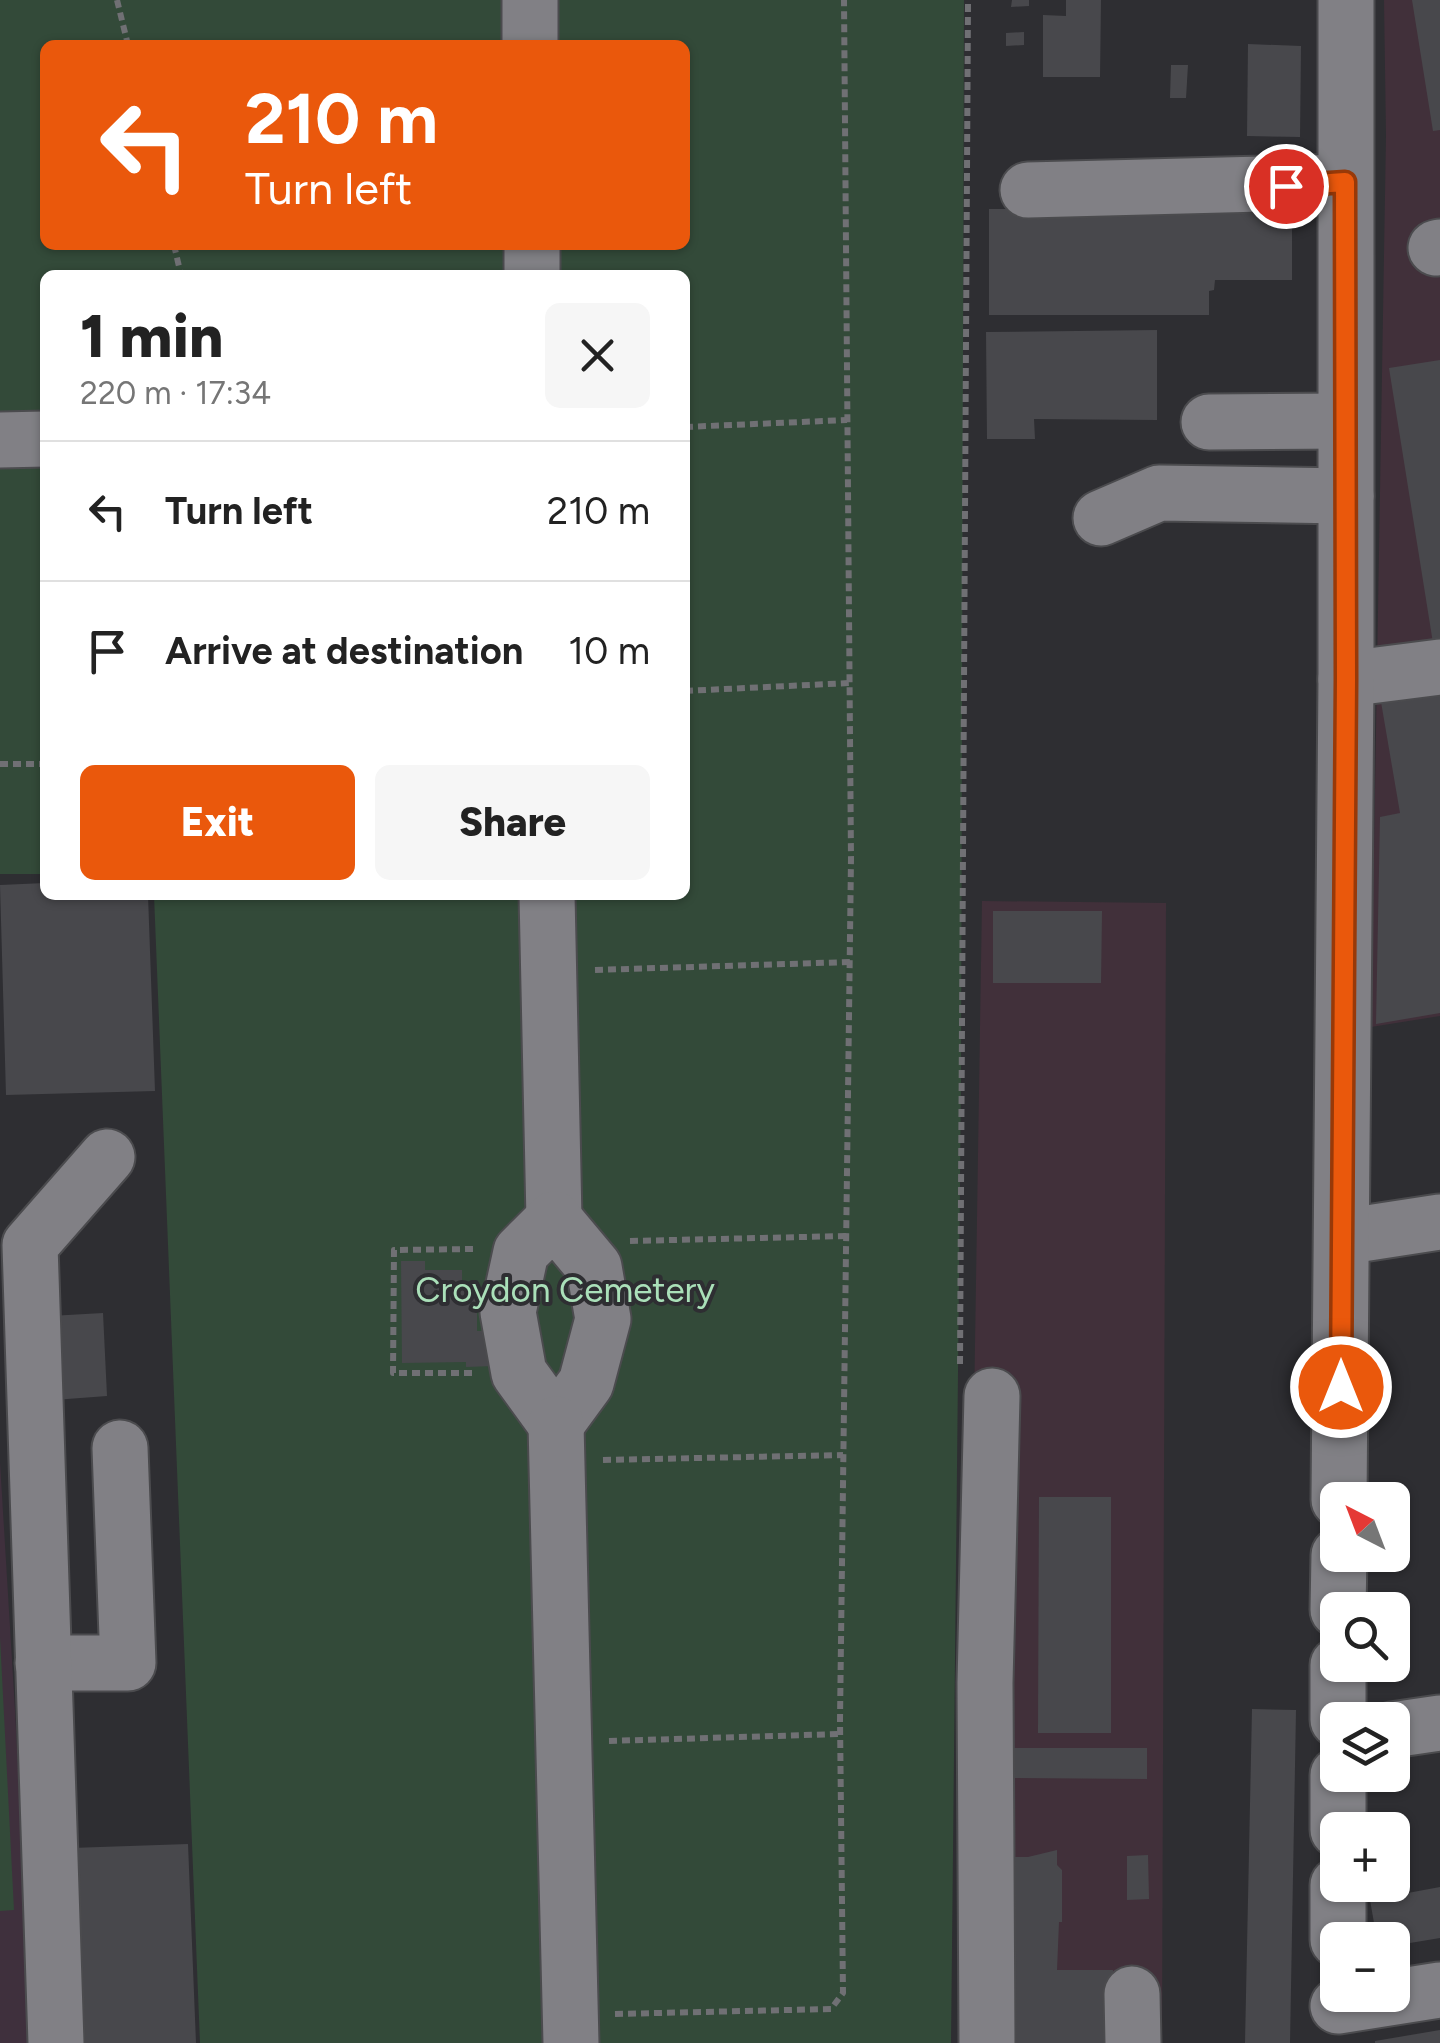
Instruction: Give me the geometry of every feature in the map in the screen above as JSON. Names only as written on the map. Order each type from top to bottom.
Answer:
[{"type":"street","points":[[530,0],[530,40]]},
{"type":"street","points":[[1340,1482],[1346,0]]},
{"type":"street","points":[[1028,190],[1345,182]]},
{"type":"street","points":[[1209,422],[1346,421]]},
{"type":"street","points":[[0,440],[40,439]]},
{"type":"street","points":[[1101,518],[1160,493],[1346,496]]},
{"type":"street","points":[[1346,679],[1440,667]]},
{"type":"street","points":[[547,900],[550,1238],[508,1312],[519,1373],[556,1442],[570,2029]]},
{"type":"street","points":[[56,2043],[30,1245],[107,1157]]},
{"type":"street","points":[[1342,1237],[1440,1222]]},
{"type":"street","points":[[550,1238],[594,1267],[603,1319],[586,1383],[556,1442]]},
{"type":"street","points":[[976,1382],[985,1683],[987,2043]]},
{"type":"street","points":[[43,1663],[128,1663],[120,1448]]},
{"type":"street","points":[[1410,1728],[1440,1724]]},
{"type":"street","points":[[1338,2015],[1440,1990]]},
{"type":"path","points":[[117,0],[127,40]]},
{"type":"path","points":[[570,2029],[831,2009],[843,1993],[840,1734],[850,962],[844,0]]},
{"type":"path","points":[[968,0],[976,1382]]},
{"type":"path","points":[[690,427],[848,420]]},
{"type":"path","points":[[690,691],[850,683]]},
{"type":"path","points":[[0,764],[40,764]]},
{"type":"path","points":[[548,971],[850,962]]},
{"type":"path","points":[[519,1373],[393,1373],[394,1250],[550,1238],[846,1236]]},
{"type":"path","points":[[556,1442],[843,1455]]},
{"type":"path","points":[[563,1743],[840,1734]]},
{"type":"shaded area","points":[[1384,0],[1440,0],[1440,1016],[1371,1027],[1386,136]]},
{"type":"shaded area","points":[[982,901],[1166,903],[1162,2043],[964,2043]]},
{"type":"shaded area","points":[[0,1462],[15,1710],[32,2043],[0,2043]]},
{"type":"green space","name":"Croydon Cemetery","points":[[0,0],[964,0],[961,1085],[951,2043],[200,2043],[154,900],[690,900],[690,270],[40,270],[40,874],[0,874]]},
{"type":"green space","points":[[0,1637],[14,1910],[0,1911]]},
{"type":"building","points":[[1012,0],[1029,0],[1029,6],[1011,7]]},
{"type":"building","points":[[1066,0],[1101,0],[1100,77],[1043,77],[1043,15],[1066,16]]},
{"type":"building","points":[[1412,0],[1440,0],[1440,130],[1433,131]]},
{"type":"building","points":[[1024,32],[1024,45],[1006,46],[1006,33]]},
{"type":"building","points":[[1248,44],[1301,46],[1300,137],[1247,136]]},
{"type":"building","points":[[1171,65],[1188,65],[1186,98],[1170,98]]},
{"type":"building","points":[[989,209],[1292,210],[1292,280],[1215,280],[1214,290],[1209,291],[1209,315],[989,315]]},
{"type":"building","points":[[1157,330],[1157,420],[1034,419],[1035,439],[987,439],[986,332]]},
{"type":"building","points":[[1440,360],[1440,642],[1433,643],[1389,368]]},
{"type":"building","points":[[1440,685],[1440,1013],[1376,1024],[1380,817],[1400,813],[1380,696]]},
{"type":"building","points":[[40,883],[40,900],[148,900],[155,1091],[6,1095],[0,885]]},
{"type":"building","points":[[993,911],[1102,911],[1101,983],[993,983]]},
{"type":"building","points":[[401,1261],[425,1261],[425,1270],[462,1270],[462,1285],[477,1285],[477,1331],[493,1331],[494,1366],[466,1367],[466,1362],[402,1363]]},
{"type":"building","points":[[103,1313],[107,1396],[54,1400],[50,1316]]},
{"type":"building","points":[[1039,1497],[1111,1497],[1111,1733],[1038,1733]]},
{"type":"building","points":[[1252,1709],[1296,1710],[1290,2043],[1245,2043]]},
{"type":"building","points":[[1011,1748],[1147,1748],[1147,1779],[1012,1778]]},
{"type":"building","points":[[188,1844],[196,2043],[79,2043],[71,1848]]},
{"type":"building","points":[[1057,1850],[1057,1865],[1062,1870],[1062,1922],[1057,1970],[1113,1970],[1112,2043],[1001,2043],[1002,1857],[1028,1857]]},
{"type":"building","points":[[1148,1855],[1149,1899],[1127,1900],[1127,1856]]},
{"type":"building","points":[[1440,1887],[1440,1938],[1410,1943],[1410,1922],[1374,1922],[1370,1902],[1410,1902],[1410,1893]]},
{"type":"building","points":[[1440,2030],[1440,2043],[1375,2043],[1375,2041]]},
{"type":"route","points":[[1286,186],[1345,182],[1341,1387]]}]
